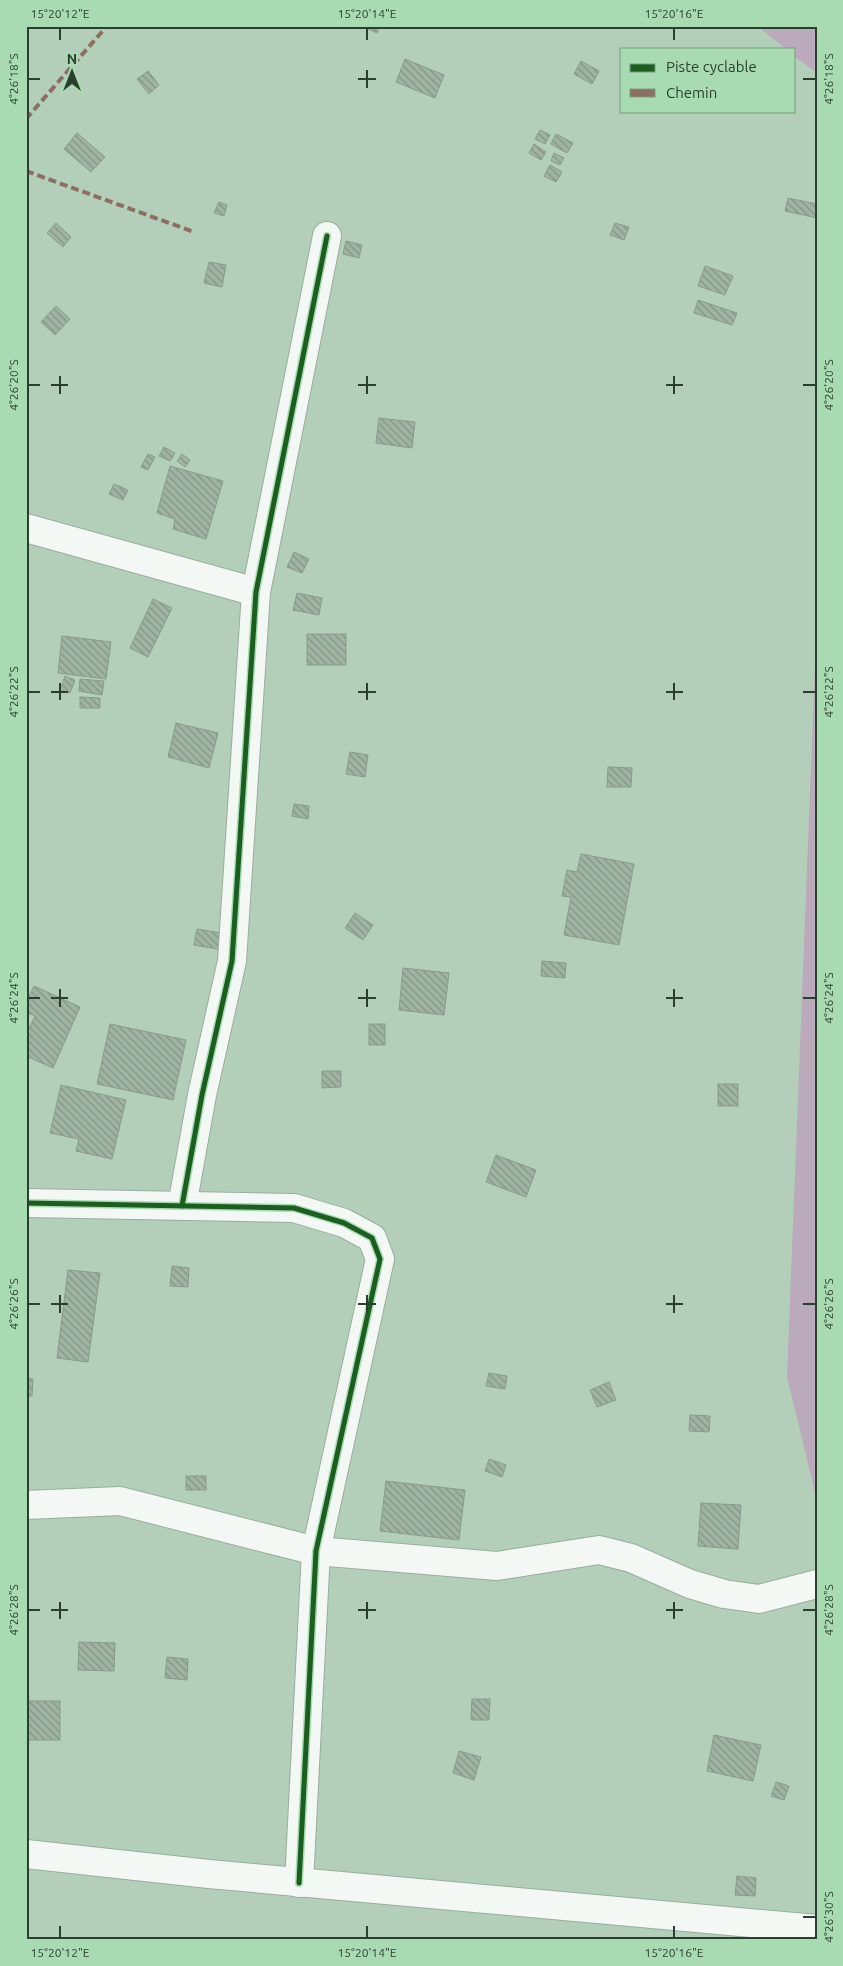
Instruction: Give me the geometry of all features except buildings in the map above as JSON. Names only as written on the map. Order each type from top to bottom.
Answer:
[{"type":"street","points":[[182,1206],[202,1095],[232,961],[256,592],[326,236]]},
{"type":"street","points":[[26,528],[256,592]]},
{"type":"street","points":[[26,1203],[294,1208],[344,1223],[372,1238],[380,1259],[316,1551],[299,1883]]},
{"type":"street","points":[[26,1505],[120,1501],[316,1551],[497,1566],[599,1550],[631,1558],[690,1584],[724,1594],[759,1599],[817,1584]]},
{"type":"street","points":[[26,1854],[299,1883],[817,1929]]},
{"type":"shaded area","points":[[757,26],[817,26],[817,73],[796,57],[796,48],[785,48]]},
{"type":"shaded area","points":[[817,613],[817,1501],[787,1377]]},
{"type":"marked path","points":[[26,119],[107,26]]},
{"type":"marked path","points":[[26,171],[194,232]]},
{"type":"cycle path","points":[[182,1206],[202,1095],[232,961],[256,592],[327,236]]},
{"type":"cycle path","points":[[26,1203],[294,1208],[344,1223],[372,1238],[380,1259],[316,1551],[299,1883]]}]
